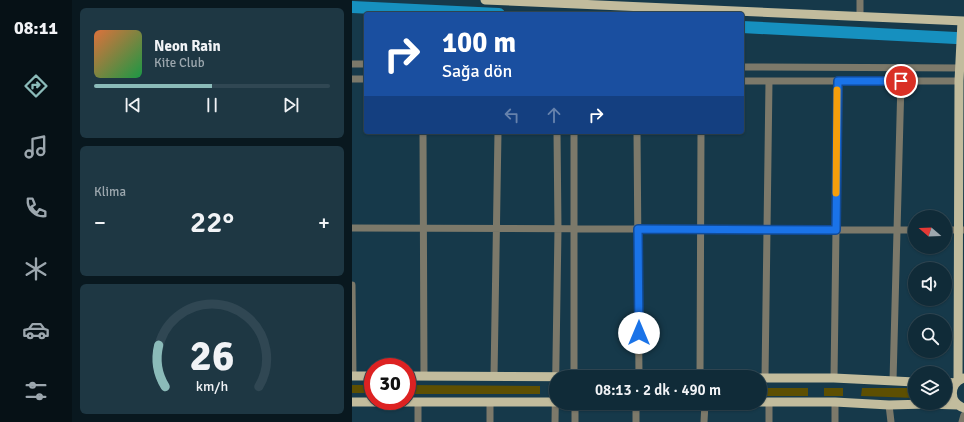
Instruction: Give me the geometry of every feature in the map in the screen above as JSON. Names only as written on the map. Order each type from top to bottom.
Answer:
[{"type":"main road","points":[[485,0],[642,4],[860,17],[963,20],[962,68],[959,81],[961,230],[959,381],[952,392],[954,402],[961,407]]},
{"type":"main road","points":[[353,376],[364,376]]},
{"type":"main road","points":[[416,376],[549,376]]},
{"type":"main road","points":[[767,378],[834,378],[908,382]]},
{"type":"main road","points":[[352,402],[549,402]]},
{"type":"main road","points":[[767,403],[835,402],[889,405],[927,404],[961,407]]},
{"type":"street","points":[[860,0],[860,17]]},
{"type":"street","points":[[352,64],[364,64]]},
{"type":"street","points":[[744,67],[962,68]]},
{"type":"street","points":[[352,79],[364,79]]},
{"type":"street","points":[[744,81],[959,81]]},
{"type":"street","points":[[763,370],[768,230],[769,81]]},
{"type":"street","points":[[834,378],[838,81]]},
{"type":"street","points":[[893,381],[901,81]]},
{"type":"street","points":[[423,134],[424,376]]},
{"type":"street","points":[[494,377],[498,134]]},
{"type":"street","points":[[556,370],[558,229],[557,134]]},
{"type":"street","points":[[574,134],[574,370]]},
{"type":"street","points":[[637,134],[639,370]]},
{"type":"street","points":[[700,370],[701,134]]},
{"type":"street","points":[[352,228],[908,230]]},
{"type":"street","points":[[352,285],[353,376]]},
{"type":"street","points":[[418,402],[418,422]]},
{"type":"street","points":[[490,402],[490,422]]},
{"type":"street","points":[[834,422],[835,402]]},
{"type":"street","points":[[889,405],[891,422]]},
{"type":"street","points":[[555,422],[556,410]]},
{"type":"street","points":[[575,410],[576,422]]},
{"type":"street","points":[[636,410],[636,422]]},
{"type":"street","points":[[704,422],[705,410]]},
{"type":"street","points":[[766,410],[769,422]]},
{"type":"street","points":[[962,422],[964,415]]},
{"type":"shaded area","points":[[352,385],[364,385],[364,393],[352,393]]},
{"type":"shaded area","points":[[416,385],[540,386],[540,394],[416,394]]},
{"type":"shaded area","points":[[767,388],[808,388],[808,396],[767,396]]},
{"type":"shaded area","points":[[824,388],[843,388],[843,396],[824,396]]},
{"type":"shaded area","points":[[862,388],[908,388],[908,398],[861,396]]},
{"type":"waterway","points":[[352,7],[457,12]]},
{"type":"waterway","points":[[744,27],[956,38]]},
{"type":"slow traffic","points":[[836,193],[837,90]]},
{"type":"route","points":[[639,333],[638,229],[836,230],[838,81],[901,81]]}]
